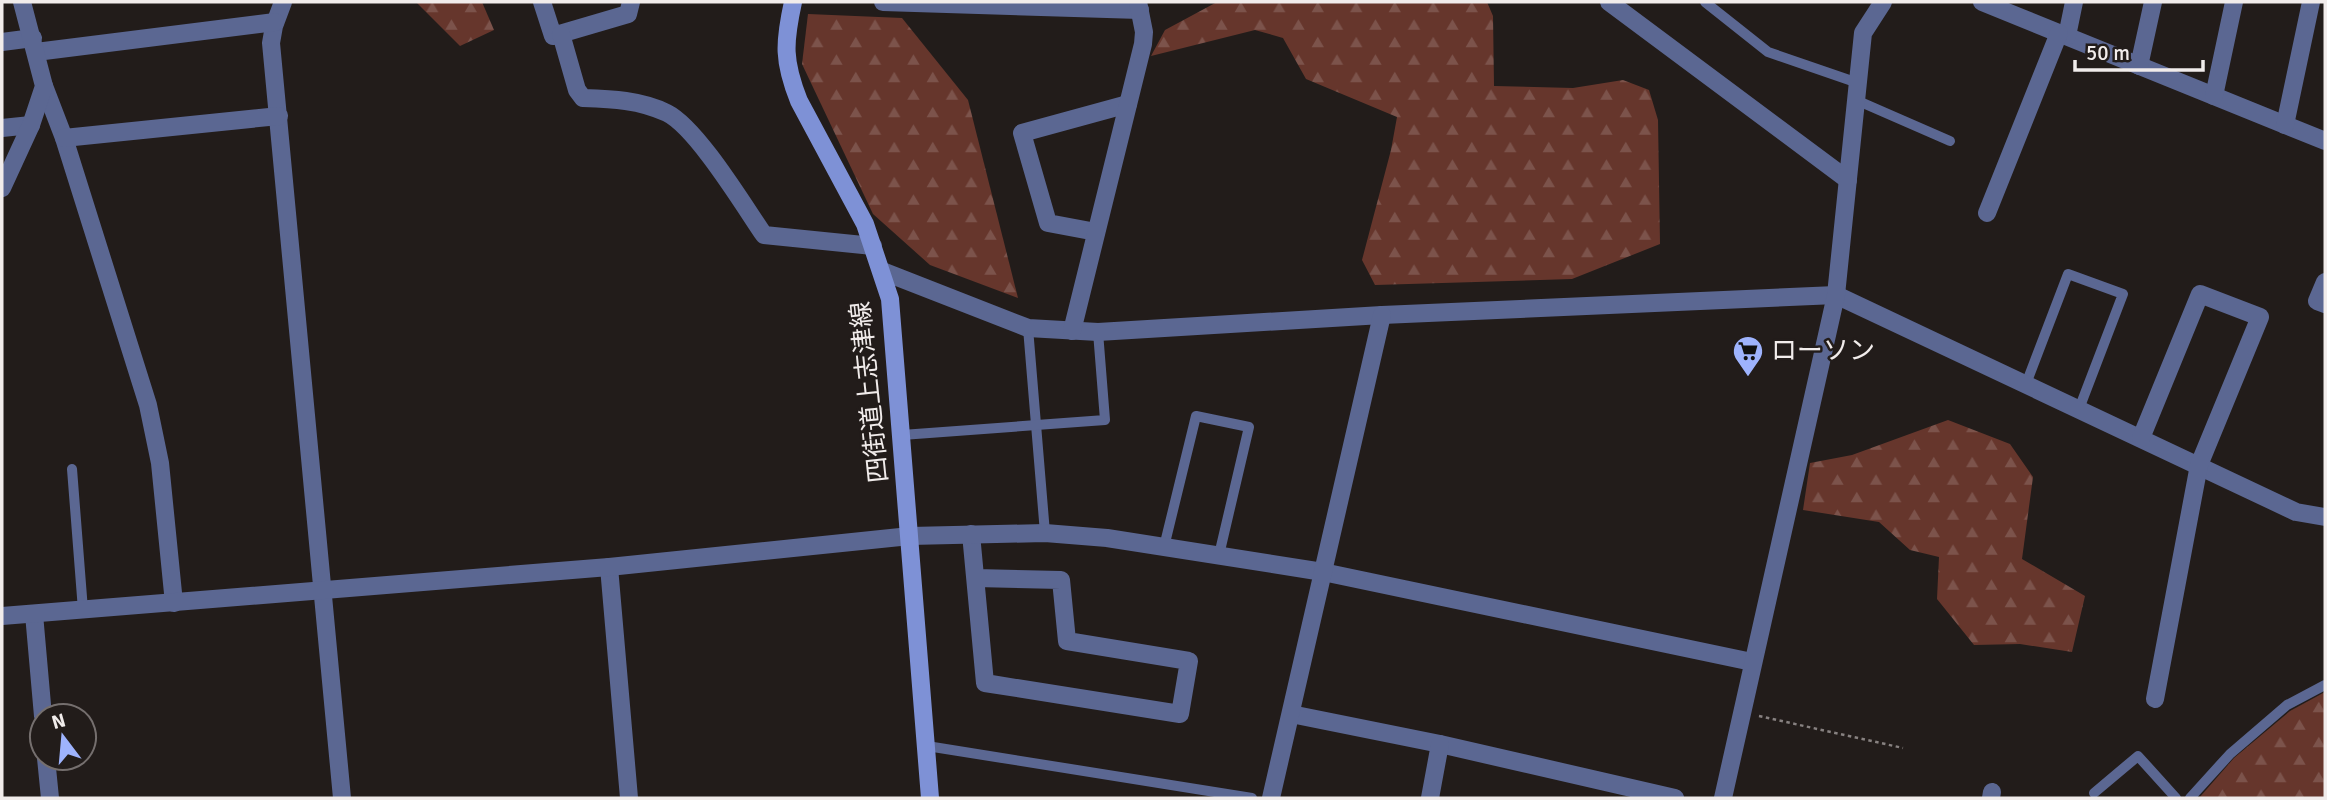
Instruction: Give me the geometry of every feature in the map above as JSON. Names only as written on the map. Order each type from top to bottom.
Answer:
[{"type":"main road","name":"四街道上志津線","points":[[793,2],[785,53],[790,80],[865,224],[890,299],[930,798]]},
{"type":"street","points":[[22,2],[44,86],[64,138],[148,405],[160,463],[174,603]]},
{"type":"street","points":[[283,2],[271,43],[342,798]]},
{"type":"street","points":[[542,2],[553,36],[628,14],[631,2]]},
{"type":"street","points":[[883,2],[1139,6],[1144,32],[1143,44],[1072,331]]},
{"type":"street","points":[[1609,2],[1848,180]]},
{"type":"street","points":[[1723,798],[1836,295],[1863,33],[1883,2]]},
{"type":"street","points":[[1987,214],[2063,35],[2074,2]]},
{"type":"street","points":[[2139,66],[2153,2]]},
{"type":"street","points":[[2214,96],[2234,2]]},
{"type":"street","points":[[2285,125],[2311,2]]},
{"type":"street","points":[[1993,4],[2325,141]]},
{"type":"street","points":[[2,42],[34,45],[275,22]]},
{"type":"street","points":[[561,34],[577,90],[583,98],[628,100],[669,114],[699,142],[764,235],[873,246]]},
{"type":"street","points":[[2,188],[31,125],[44,86]]},
{"type":"street","points":[[1096,232],[1048,223],[1022,133],[1128,104]]},
{"type":"street","points":[[64,138],[279,116]]},
{"type":"street","points":[[2,128],[31,125]]},
{"type":"street","points":[[882,271],[1028,328],[1098,332],[1382,315],[1836,295],[2296,512],[2325,517]]},
{"type":"street","points":[[2325,282],[2317,301],[2325,304]]},
{"type":"street","points":[[2141,438],[2200,294],[2260,317],[2199,466],[2155,699]]},
{"type":"street","points":[[1271,798],[1382,315]]},
{"type":"street","points":[[2,617],[609,566],[910,536],[1045,533],[1107,538],[1323,572],[1752,662]]},
{"type":"street","points":[[971,534],[985,683],[1180,714],[1189,661],[1067,641],[1061,580],[976,578]]},
{"type":"street","points":[[609,566],[629,798]]},
{"type":"street","points":[[34,614],[42,702]]},
{"type":"street","points":[[1291,715],[1440,744],[1675,798]]},
{"type":"street","points":[[1430,798],[1440,744]]},
{"type":"street","points":[[47,772],[50,798]]},
{"type":"lane","points":[[1705,2],[1768,52],[1857,91],[1950,141]]},
{"type":"lane","points":[[2026,384],[2068,274],[2123,294],[2079,409]]},
{"type":"lane","points":[[1028,328],[1045,533]]},
{"type":"lane","points":[[901,435],[1105,420],[1098,332]]},
{"type":"lane","points":[[1164,547],[1196,416],[1249,427],[1219,555]]},
{"type":"lane","points":[[72,469],[83,610]]},
{"type":"lane","points":[[2190,798],[2230,754],[2287,705],[2325,685]]},
{"type":"lane","points":[[927,746],[1252,798]]},
{"type":"lane","points":[[2094,793],[2138,756],[2176,798]]},
{"type":"path","points":[[1742,712],[1903,748]]},
{"type":"green space","points":[[416,2],[482,2],[494,30],[460,46]]},
{"type":"green space","points":[[1217,2],[1487,2],[1493,16],[1494,86],[1573,88],[1623,80],[1649,90],[1658,120],[1660,244],[1572,279],[1375,285],[1362,260],[1397,117],[1306,79],[1283,38],[1255,30],[1151,56],[1165,30]]},
{"type":"green space","points":[[808,14],[902,18],[968,100],[1018,298],[930,265],[873,214],[802,64]]},
{"type":"green space","points":[[1948,420],[2010,444],[2033,477],[2022,559],[2085,596],[2072,652],[2020,644],[1974,645],[1937,599],[1939,557],[1910,550],[1879,522],[1803,510],[1810,463],[1852,455]]},
{"type":"green space","points":[[2325,692],[2325,798],[2199,798],[2234,758],[2290,711]]},
{"type":"place","name":"ローソン","points":[[1748,378]]}]
